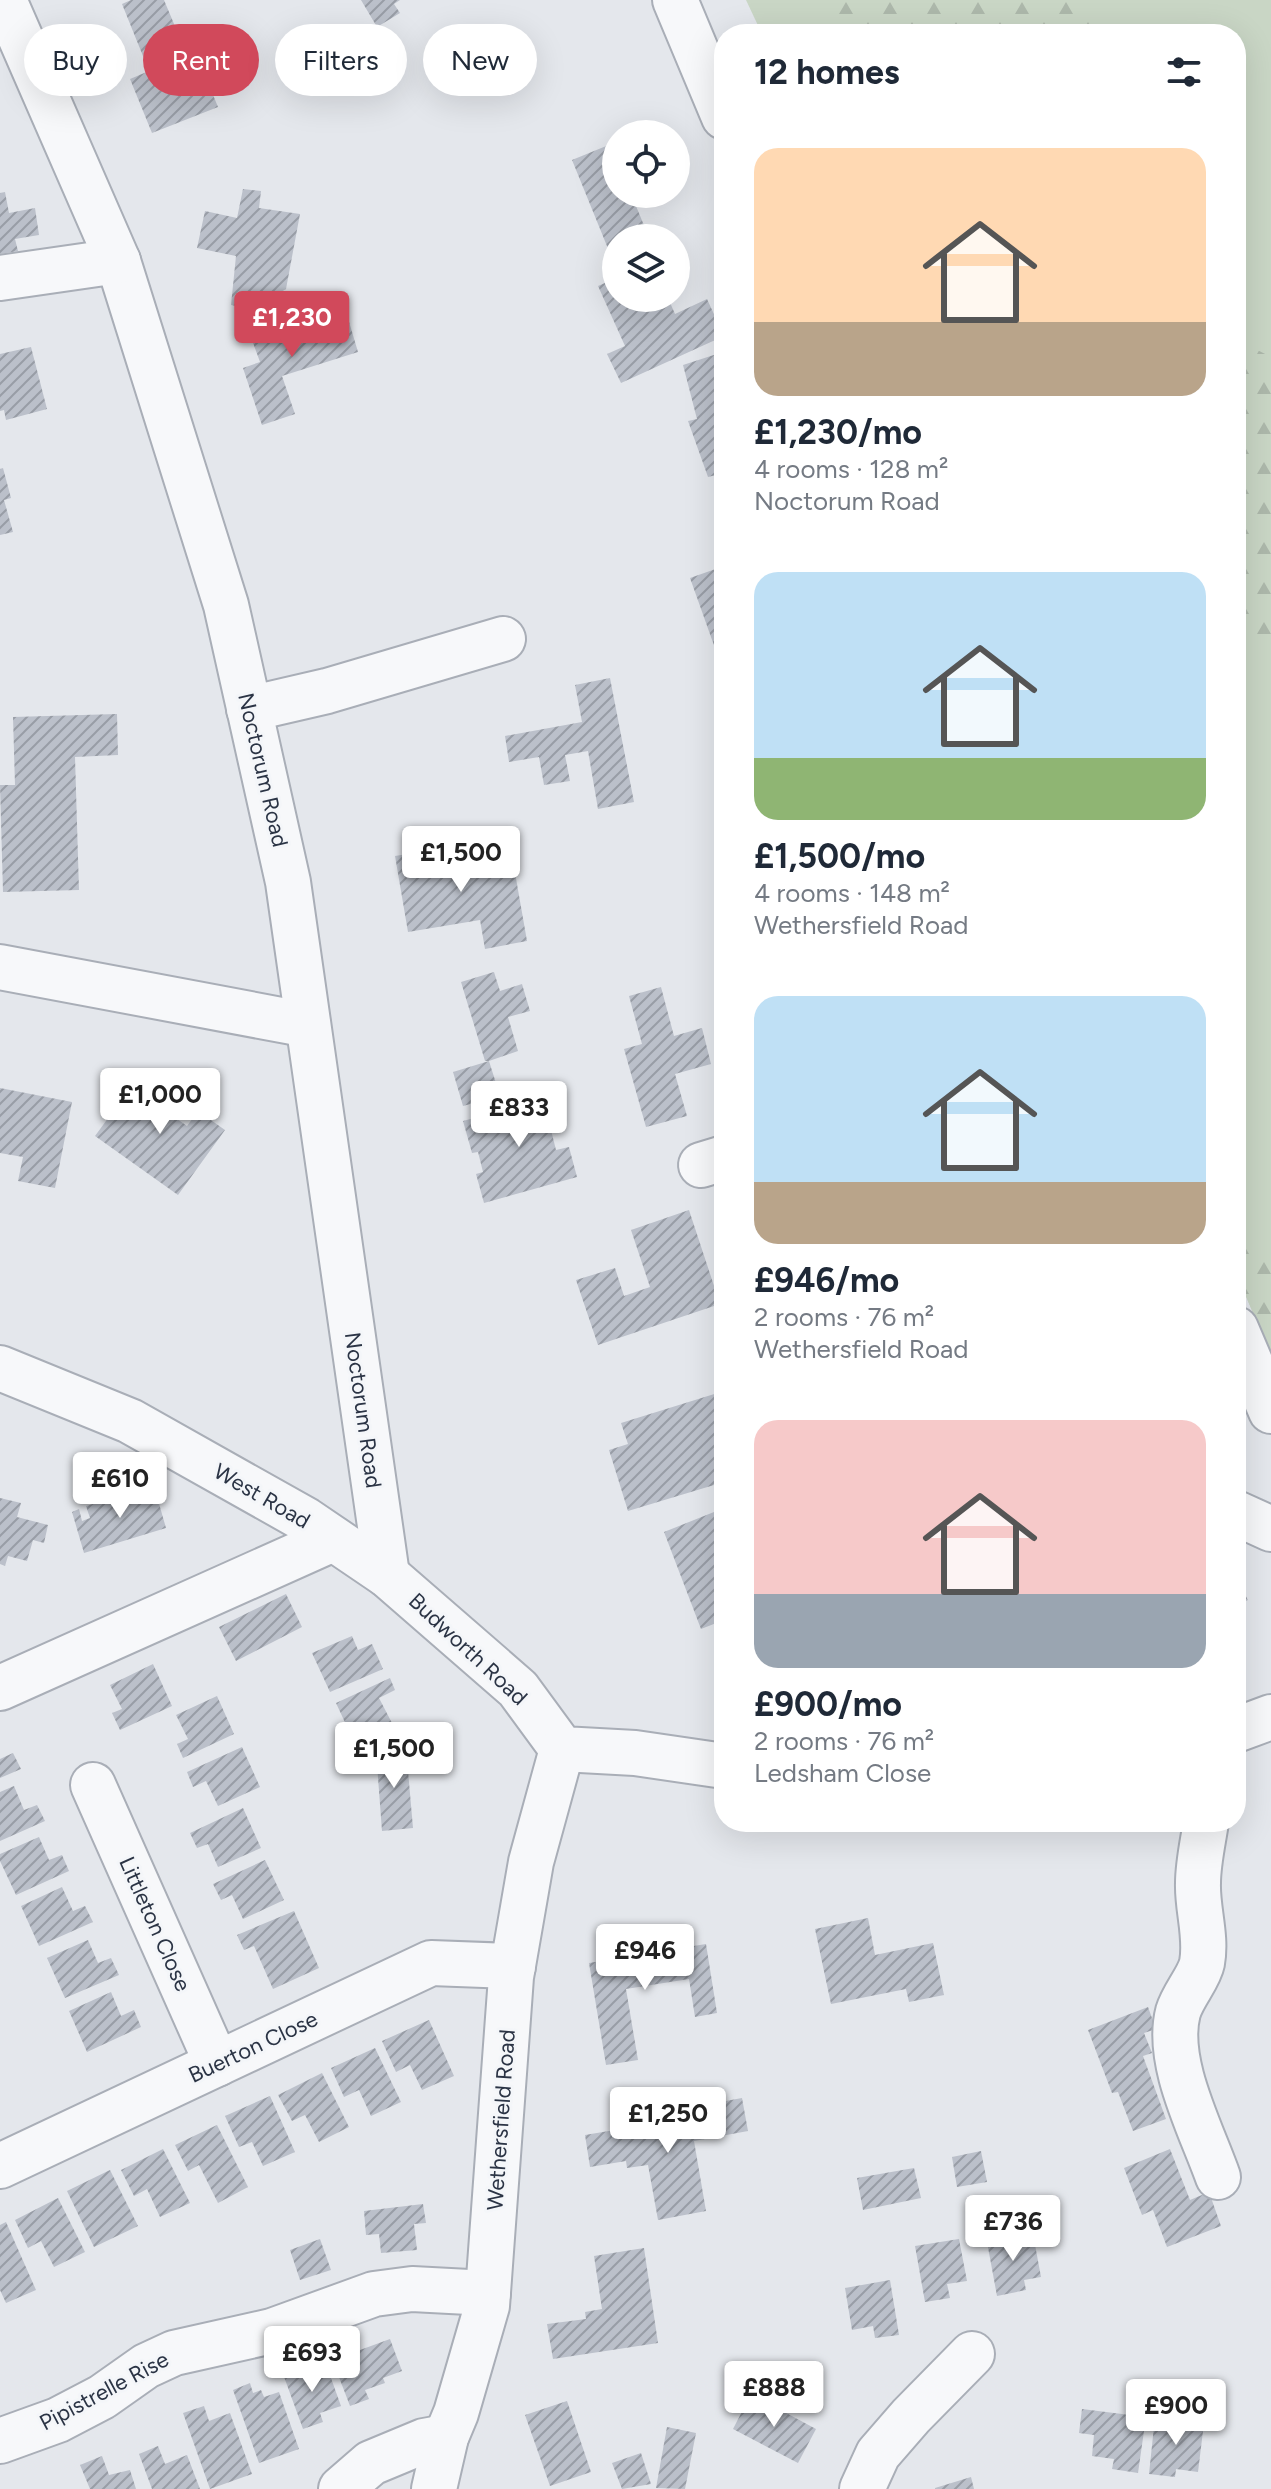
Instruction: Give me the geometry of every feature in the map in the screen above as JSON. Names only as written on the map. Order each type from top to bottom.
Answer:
[{"type":"street","points":[[675,0],[714,93]]},
{"type":"street","name":"Noctorum Road","points":[[13,3],[118,261],[226,605],[288,882],[387,1575]]},
{"type":"street","points":[[0,278],[118,261]]},
{"type":"street","points":[[249,709],[327,691],[503,639]]},
{"type":"street","points":[[0,967],[308,1025]]},
{"type":"street","points":[[1246,1352],[1271,1411]]},
{"type":"street","name":"West Road","points":[[0,1368],[130,1421],[306,1520],[387,1575]]},
{"type":"street","points":[[1246,1518],[1271,1529]]},
{"type":"street","points":[[0,1688],[333,1539]]},
{"type":"street","name":"Budworth Road","points":[[387,1575],[518,1689],[562,1749]]},
{"type":"street","points":[[1246,1726],[1271,1717]]},
{"type":"street","points":[[562,1749],[635,1753],[714,1765]]},
{"type":"street","name":"Wethersfield Road","points":[[434,2489],[446,2437],[487,2306],[513,1966],[531,1862],[562,1749]]},
{"type":"street","name":"Littleton Close","points":[[93,1785],[217,2064]]},
{"type":"street","points":[[1205,1832],[1198,1884],[1202,1966],[1186,1992],[1175,2031],[1176,2053],[1187,2093],[1218,2177]]},
{"type":"street","name":"Buerton Close","points":[[0,2166],[431,1963],[513,1966]]},
{"type":"street","name":"Pipistrelle Rise","points":[[0,2441],[58,2420],[102,2397],[146,2366],[174,2353],[272,2331],[374,2294],[412,2289],[488,2293]]},
{"type":"street","points":[[862,2489],[878,2454],[972,2354]]},
{"type":"street","points":[[341,2489],[371,2463],[424,2441],[446,2437]]},
{"type":"green space","points":[[746,0],[1271,0],[1271,1355],[1246,1296],[1246,24],[757,24]]},
{"type":"green space","points":[[812,0],[1091,0],[1097,24],[850,24],[815,6]]},
{"type":"green space","points":[[1246,344],[1271,357],[1271,668],[1246,627]]},
{"type":"green space","points":[[1246,1240],[1271,1250],[1271,1355],[1246,1296]]},
{"type":"building","points":[[131,0],[164,0],[174,24],[143,24],[143,56],[122,4]]},
{"type":"building","points":[[361,0],[400,0],[394,4],[400,13],[382,24],[375,24]]},
{"type":"building","points":[[143,74],[143,96],[213,96],[218,107],[152,133],[130,79]]},
{"type":"building","points":[[602,148],[602,208],[637,208],[643,224],[602,224],[602,234],[572,160]]},
{"type":"building","points":[[243,189],[261,191],[259,208],[300,214],[286,289],[252,309],[231,305],[236,256],[197,248],[205,211],[237,218]]},
{"type":"building","points":[[5,192],[9,213],[35,208],[39,235],[15,239],[18,251],[0,254],[0,193]]},
{"type":"building","points":[[707,299],[714,314],[714,341],[621,383],[607,354],[625,346],[610,312],[690,312],[690,307]]},
{"type":"building","points":[[295,314],[301,330],[347,315],[358,352],[282,376],[295,414],[262,425],[243,368],[260,362],[248,329]]},
{"type":"building","points":[[31,347],[47,409],[6,420],[4,410],[0,411],[0,354]]},
{"type":"building","points":[[714,355],[714,476],[708,477],[688,421],[697,419],[683,365]]},
{"type":"building","points":[[3,468],[11,498],[4,500],[13,532],[0,535],[0,469]]},
{"type":"building","points":[[714,570],[714,645],[690,578]]},
{"type":"building","points":[[610,678],[634,802],[598,809],[588,751],[565,755],[570,781],[544,785],[539,757],[509,762],[505,736],[582,722],[575,685]]},
{"type":"building","points":[[117,714],[118,755],[75,757],[79,890],[3,892],[0,785],[15,785],[13,717]]},
{"type":"building","points":[[480,842],[485,872],[514,867],[527,941],[485,949],[480,920],[408,932],[395,856]]},
{"type":"building","points":[[494,972],[500,991],[522,984],[530,1011],[508,1017],[518,1051],[485,1061],[461,982]]},
{"type":"building","points":[[661,987],[674,1036],[702,1028],[711,1064],[675,1074],[687,1116],[646,1127],[624,1049],[642,1044],[629,996]]},
{"type":"building","points":[[489,1061],[500,1096],[463,1106],[453,1072]]},
{"type":"building","points":[[150,1075],[178,1095],[166,1111],[187,1126],[198,1111],[225,1130],[178,1195],[95,1136],[122,1099],[129,1104]]},
{"type":"building","points":[[0,1088],[72,1102],[55,1188],[18,1181],[23,1157],[0,1153]]},
{"type":"building","points":[[556,1096],[564,1127],[551,1130],[556,1150],[569,1147],[577,1177],[484,1203],[476,1174],[483,1172],[478,1152],[472,1153],[463,1121]]},
{"type":"building","points":[[689,1210],[714,1286],[714,1306],[598,1345],[576,1280],[615,1268],[624,1296],[650,1287],[631,1230]]},
{"type":"building","points":[[714,1394],[714,1485],[628,1511],[609,1450],[628,1444],[621,1423]]},
{"type":"building","points":[[154,1486],[166,1528],[84,1553],[72,1512],[79,1509],[82,1521],[90,1518],[86,1506]]},
{"type":"building","points":[[0,1498],[21,1503],[17,1517],[48,1525],[44,1543],[33,1540],[27,1561],[8,1556],[5,1566],[0,1564]]},
{"type":"building","points":[[714,1512],[714,1624],[701,1629],[664,1532]]},
{"type":"building","points":[[286,1594],[302,1627],[236,1661],[219,1627]]},
{"type":"building","points":[[352,1636],[358,1650],[372,1644],[383,1669],[330,1692],[312,1653]]},
{"type":"building","points":[[153,1664],[172,1706],[120,1730],[112,1713],[122,1709],[110,1685]]},
{"type":"building","points":[[390,1678],[395,1690],[379,1698],[393,1725],[355,1744],[336,1703]]},
{"type":"building","points":[[217,1696],[234,1734],[183,1758],[177,1744],[188,1739],[176,1715]]},
{"type":"building","points":[[242,1747],[260,1787],[218,1806],[206,1781],[193,1787],[187,1772]]},
{"type":"building","points":[[406,1748],[413,1828],[382,1831],[376,1751]]},
{"type":"building","points":[[13,1753],[21,1769],[0,1778],[0,1759]]},
{"type":"building","points":[[14,1786],[24,1810],[37,1805],[45,1821],[0,1841],[0,1792]]},
{"type":"building","points":[[243,1808],[261,1848],[218,1867],[208,1844],[197,1848],[190,1833]]},
{"type":"building","points":[[39,1837],[49,1860],[62,1855],[69,1871],[16,1895],[0,1861],[0,1854]]},
{"type":"building","points":[[265,1860],[284,1900],[243,1919],[232,1895],[221,1900],[213,1884]]},
{"type":"building","points":[[62,1887],[73,1911],[85,1906],[93,1922],[39,1946],[21,1906]]},
{"type":"building","points":[[294,1911],[319,1968],[273,1989],[254,1946],[244,1950],[237,1935]]},
{"type":"building","points":[[868,1918],[875,1955],[933,1943],[944,1995],[909,2002],[906,1989],[831,2004],[815,1929]]},
{"type":"building","points":[[88,1940],[98,1963],[111,1958],[119,1975],[65,1998],[47,1958]]},
{"type":"building","points":[[706,1944],[717,2013],[695,2017],[689,1979],[626,1989],[638,2060],[606,2065],[589,1963]]},
{"type":"building","points":[[111,1992],[121,2016],[134,2010],[141,2027],[87,2052],[69,2011]]},
{"type":"building","points":[[1148,2007],[1156,2029],[1144,2033],[1152,2053],[1143,2056],[1166,2119],[1133,2131],[1118,2092],[1112,2093],[1088,2030]]},
{"type":"building","points":[[429,2020],[454,2076],[422,2090],[410,2065],[396,2072],[382,2041]]},
{"type":"building","points":[[375,2048],[401,2102],[371,2116],[359,2090],[344,2097],[331,2068]]},
{"type":"building","points":[[322,2073],[349,2127],[319,2142],[305,2115],[292,2121],[278,2095]]},
{"type":"building","points":[[270,2096],[295,2152],[263,2166],[252,2142],[239,2147],[225,2116]]},
{"type":"building","points":[[742,2098],[748,2131],[694,2141],[706,2211],[658,2220],[648,2165],[627,2168],[626,2161],[590,2167],[585,2135],[686,2118],[687,2128],[712,2123],[709,2104]]},
{"type":"building","points":[[217,2125],[248,2187],[218,2203],[199,2165],[188,2171],[175,2145]]},
{"type":"building","points":[[163,2149],[190,2203],[160,2217],[147,2189],[134,2196],[121,2170]]},
{"type":"building","points":[[1170,2149],[1190,2200],[1209,2192],[1221,2226],[1167,2247],[1153,2210],[1142,2215],[1124,2168]]},
{"type":"building","points":[[981,2151],[987,2182],[957,2187],[952,2157]]},
{"type":"building","points":[[914,2168],[921,2198],[863,2210],[857,2178]]},
{"type":"building","points":[[110,2170],[138,2226],[94,2247],[67,2191]]},
{"type":"building","points":[[58,2198],[85,2252],[54,2267],[41,2241],[28,2248],[15,2220]]},
{"type":"building","points":[[423,2204],[426,2223],[414,2224],[417,2250],[381,2253],[379,2234],[366,2235],[364,2211]]},
{"type":"building","points":[[6,2222],[36,2290],[6,2303],[0,2290],[0,2225]]},
{"type":"building","points":[[1033,2234],[1041,2277],[1024,2280],[1026,2290],[997,2296],[987,2242]]},
{"type":"building","points":[[320,2239],[331,2270],[300,2280],[290,2250]]},
{"type":"building","points":[[959,2239],[967,2281],[947,2284],[950,2298],[925,2302],[915,2246]]},
{"type":"building","points":[[644,2248],[658,2343],[553,2359],[547,2324],[586,2319],[585,2312],[602,2309],[594,2256]]},
{"type":"building","points":[[890,2280],[899,2335],[875,2338],[873,2326],[852,2330],[845,2288]]},
{"type":"building","points":[[390,2339],[402,2371],[383,2378],[385,2383],[365,2390],[369,2399],[350,2406],[329,2351],[356,2341],[360,2350]]},
{"type":"building","points":[[311,2364],[314,2372],[327,2367],[341,2406],[320,2413],[323,2422],[303,2429],[283,2374]]},
{"type":"building","points":[[250,2383],[253,2393],[261,2390],[264,2397],[279,2392],[299,2449],[259,2463],[233,2390]]},
{"type":"building","points":[[751,2394],[816,2429],[798,2463],[733,2429]]},
{"type":"building","points":[[567,2401],[591,2472],[550,2486],[525,2415]]},
{"type":"building","points":[[204,2406],[209,2421],[230,2413],[252,2474],[210,2489],[183,2413]]},
{"type":"building","points":[[1082,2409],[1146,2417],[1138,2473],[1112,2469],[1114,2459],[1092,2456],[1094,2435],[1079,2433]]},
{"type":"building","points":[[1155,2417],[1204,2423],[1198,2472],[1176,2469],[1175,2477],[1149,2474]]},
{"type":"building","points":[[667,2427],[696,2433],[685,2489],[656,2488]]},
{"type":"building","points":[[158,2446],[165,2464],[187,2455],[200,2489],[152,2489],[139,2454]]},
{"type":"building","points":[[641,2453],[651,2484],[622,2489],[612,2463]]},
{"type":"building","points":[[102,2456],[109,2475],[130,2470],[136,2489],[90,2489],[80,2465]]},
{"type":"building","points":[[971,2477],[974,2489],[935,2489],[935,2488]]}]
